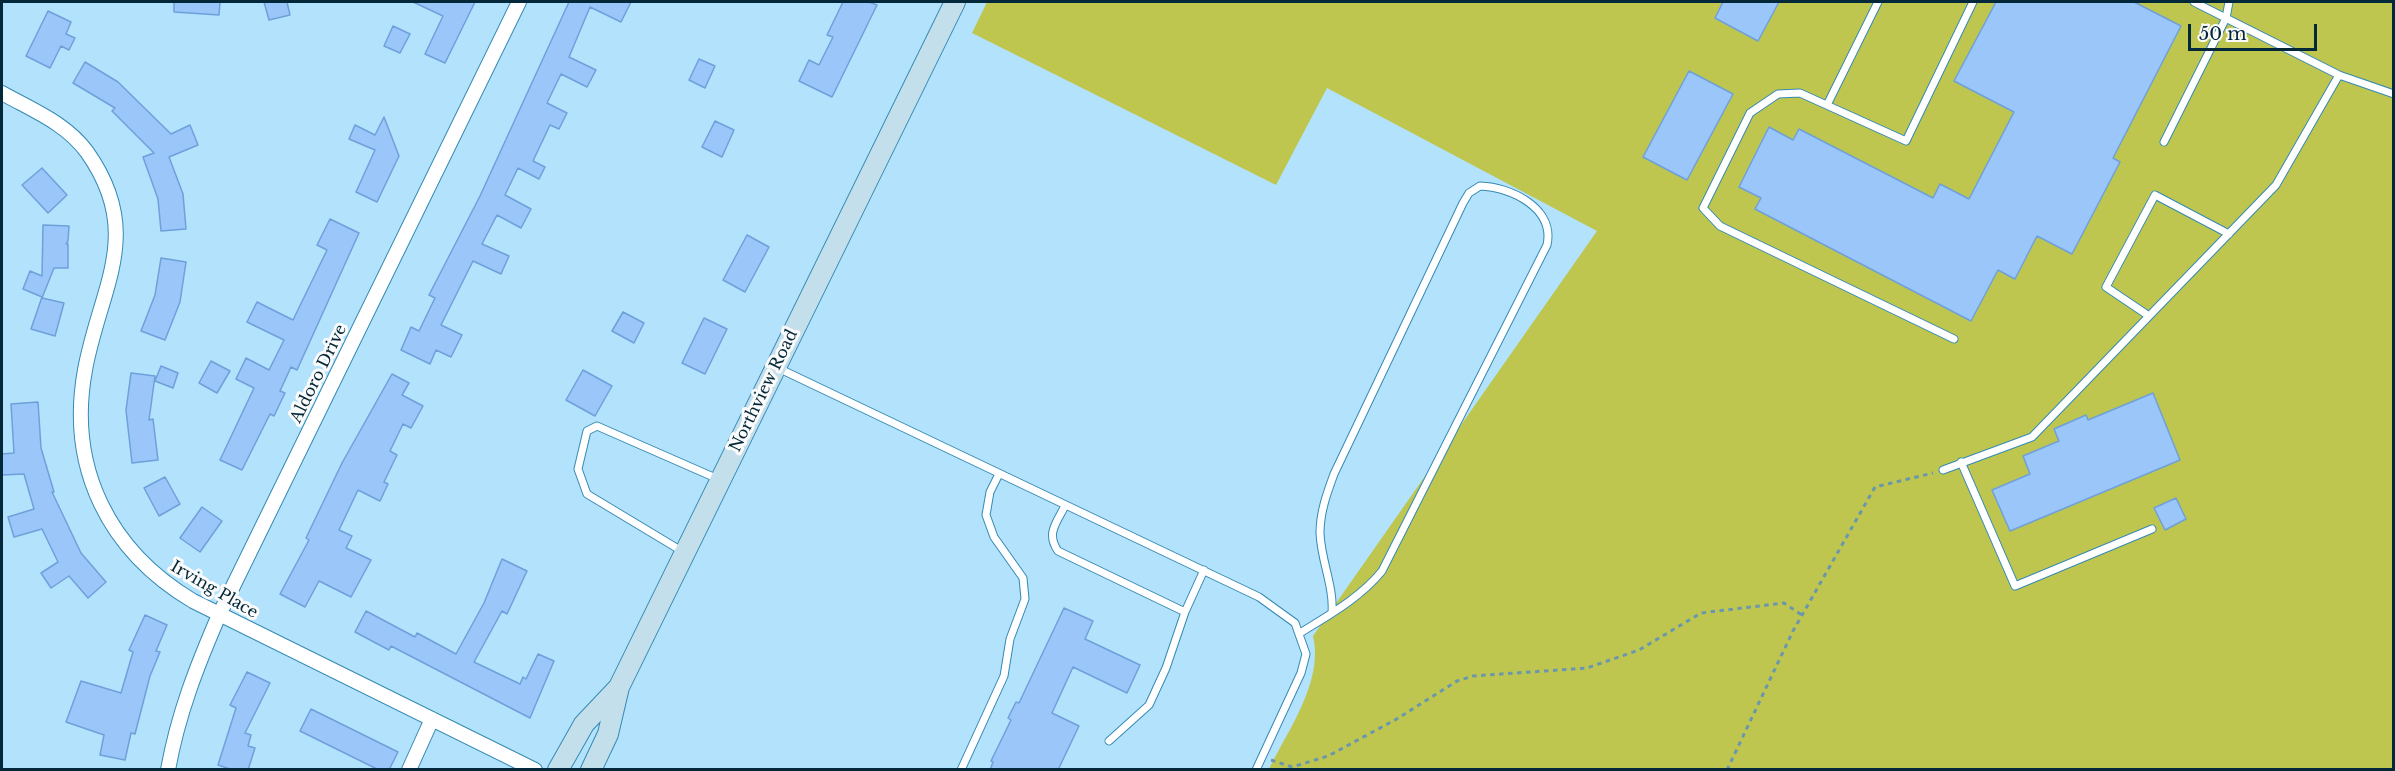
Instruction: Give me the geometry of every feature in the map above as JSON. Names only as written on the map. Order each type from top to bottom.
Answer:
[{"type":"street","name":"Aldoro Drive","points":[[168,770],[178,719],[189,686],[219,615],[519,2]]},
{"type":"street","name":"Northview Road","points":[[558,770],[584,724],[619,687],[955,2]]},
{"type":"street","name":"Irving Place","points":[[2,93],[45,115],[86,151],[103,179],[113,207],[116,255],[85,368],[81,395],[81,423],[93,487],[111,525],[130,552],[169,587],[219,615],[536,770]]},
{"type":"street","points":[[591,770],[608,735],[619,687]]},
{"type":"street","points":[[409,770],[432,719]]},
{"type":"lane","points":[[1827,105],[1878,2]]},
{"type":"lane","points":[[1954,339],[1720,226],[1702,208],[1750,113],[1778,94],[1800,93],[1905,141],[1973,2]]},
{"type":"lane","points":[[2194,2],[2339,75],[2394,94]]},
{"type":"lane","points":[[2164,142],[2226,18],[2229,2]]},
{"type":"lane","points":[[1943,470],[2032,438],[2276,185],[2339,75]]},
{"type":"lane","points":[[1300,633],[1332,613],[1366,589],[1386,564],[1547,245],[1549,226],[1545,217],[1526,202],[1500,189],[1480,186],[1469,193],[1463,203],[1334,474],[1323,506],[1320,534],[1333,598],[1332,613]]},
{"type":"lane","points":[[2150,316],[2106,287],[2155,195],[2229,234]]},
{"type":"lane","points":[[776,367],[1204,570],[1268,603],[1295,623],[1306,654],[1301,673],[1256,770]]},
{"type":"lane","points":[[685,553],[587,494],[578,469],[587,431],[597,426],[720,480]]},
{"type":"lane","points":[[1962,462],[2015,586],[2152,529]]},
{"type":"lane","points":[[961,770],[1004,676],[1010,639],[1025,599],[1023,578],[994,537],[986,515],[990,492],[999,474]]},
{"type":"lane","points":[[1065,506],[1052,531],[1051,541],[1058,551],[1185,612]]},
{"type":"lane","points":[[1109,741],[1149,705],[1204,570]]},
{"type":"path","points":[[1727,770],[1802,615],[1875,487],[1943,470]]},
{"type":"path","points":[[1262,756],[1292,767],[1314,762],[1395,720],[1457,681],[1499,672],[1587,668],[1639,650],[1701,613],[1784,603],[1802,615]]},
{"type":"green space","points":[[987,2],[2393,2],[2393,769],[1269,769],[1309,688],[1315,653],[1313,636],[1597,231],[1327,88],[1276,185],[972,33]]},
{"type":"building","points":[[174,2],[220,2],[219,15],[174,12]]},
{"type":"building","points":[[264,2],[287,2],[290,15],[269,20]]},
{"type":"building","points":[[413,2],[475,2],[445,63],[425,54],[443,16]]},
{"type":"building","points":[[569,2],[631,2],[621,22],[590,7],[569,57],[596,70],[587,87],[561,74],[547,103],[567,113],[559,129],[550,125],[533,161],[545,167],[539,179],[518,168],[505,195],[531,209],[521,228],[497,215],[482,244],[509,256],[501,274],[473,261],[441,325],[462,335],[451,357],[436,350],[430,364],[401,350],[411,327],[419,331],[435,298],[429,295],[480,196]]},
{"type":"building","points":[[843,2],[869,2],[877,5],[832,97],[799,81],[809,60],[819,65],[833,37],[827,35]]},
{"type":"building","points":[[1723,2],[1779,2],[1758,41],[1715,18]]},
{"type":"building","points":[[1996,2],[2134,2],[2181,26],[2113,158],[2120,162],[2072,254],[2037,236],[2015,279],[1998,270],[1971,321],[1755,209],[1761,198],[1739,187],[1769,127],[1793,140],[1799,129],[1933,198],[1940,184],[1969,199],[2014,112],[1954,81]]},
{"type":"building","points":[[48,11],[71,22],[66,34],[75,38],[69,50],[61,46],[50,68],[26,56]]},
{"type":"building","points":[[393,26],[410,34],[400,53],[384,46]]},
{"type":"building","points":[[699,59],[715,66],[705,88],[689,80]]},
{"type":"building","points":[[85,62],[118,82],[171,134],[190,125],[198,145],[169,157],[183,194],[186,229],[161,231],[158,199],[143,157],[154,153],[112,111],[115,108],[73,83]]},
{"type":"building","points":[[1689,71],[1733,94],[1687,180],[1643,157]]},
{"type":"building","points":[[384,117],[399,156],[377,202],[356,192],[375,150],[349,139],[355,125],[375,135]]},
{"type":"building","points":[[715,121],[734,130],[722,157],[702,147]]},
{"type":"building","points":[[42,168],[67,195],[48,213],[22,185]]},
{"type":"building","points":[[330,219],[359,233],[297,370],[291,367],[280,391],[285,393],[274,416],[270,414],[242,470],[220,460],[254,388],[236,379],[246,358],[269,370],[284,340],[247,322],[257,302],[293,320],[327,250],[317,245]]},
{"type":"building","points":[[43,225],[69,226],[66,244],[68,244],[68,268],[54,268],[42,298],[64,303],[55,336],[31,329],[42,297],[23,289],[30,271],[42,276]]},
{"type":"building","points":[[747,235],[769,247],[745,292],[723,280]]},
{"type":"building","points":[[161,258],[186,262],[180,302],[165,340],[141,331],[155,295]]},
{"type":"building","points":[[623,312],[644,323],[634,343],[612,331]]},
{"type":"building","points":[[704,318],[727,329],[705,374],[682,363]]},
{"type":"building","points":[[211,361],[230,371],[217,393],[199,383]]},
{"type":"building","points":[[161,366],[178,373],[173,388],[155,381]]},
{"type":"building","points":[[583,370],[612,386],[595,416],[566,400]]},
{"type":"building","points":[[131,373],[155,376],[149,420],[153,419],[158,460],[132,463],[126,410]]},
{"type":"building","points":[[392,374],[409,383],[402,395],[423,406],[411,428],[403,424],[390,451],[397,455],[384,482],[388,484],[380,501],[358,490],[339,530],[352,536],[346,548],[371,560],[351,597],[319,581],[305,607],[280,594],[309,540],[306,538],[342,463]]},
{"type":"building","points":[[2153,393],[2180,460],[2010,531],[1992,490],[2030,474],[2023,456],[2059,441],[2054,429],[2086,415],[2088,420]]},
{"type":"building","points":[[38,402],[41,448],[54,492],[52,492],[81,553],[106,582],[88,598],[69,576],[51,588],[41,573],[58,562],[42,529],[14,537],[8,517],[34,509],[24,474],[2,475],[2,454],[14,453],[11,404]]},
{"type":"building","points":[[165,477],[180,504],[159,516],[144,488]]},
{"type":"building","points":[[2176,498],[2186,519],[2165,530],[2154,508]]},
{"type":"building","points":[[202,507],[222,521],[200,552],[180,538]]},
{"type":"building","points":[[502,559],[527,571],[507,614],[502,611],[474,662],[520,684],[523,677],[526,679],[538,654],[554,661],[530,718],[391,646],[389,650],[355,632],[366,611],[415,637],[417,633],[456,654],[484,603]]},
{"type":"building","points":[[1064,608],[1093,621],[1085,639],[1140,665],[1127,693],[1073,667],[1052,713],[1079,726],[1058,770],[990,770],[993,762],[991,761],[1011,720],[1008,718],[1016,702],[1019,703]]},
{"type":"building","points":[[145,615],[167,625],[156,651],[160,652],[150,676],[135,734],[131,733],[125,760],[100,755],[104,735],[66,722],[81,681],[121,693],[133,652],[129,650]]},
{"type":"building","points":[[247,672],[270,683],[245,733],[251,735],[248,746],[255,748],[248,770],[233,770],[218,765],[236,708],[230,705]]},
{"type":"building","points":[[311,709],[398,752],[389,770],[379,770],[300,731]]}]
